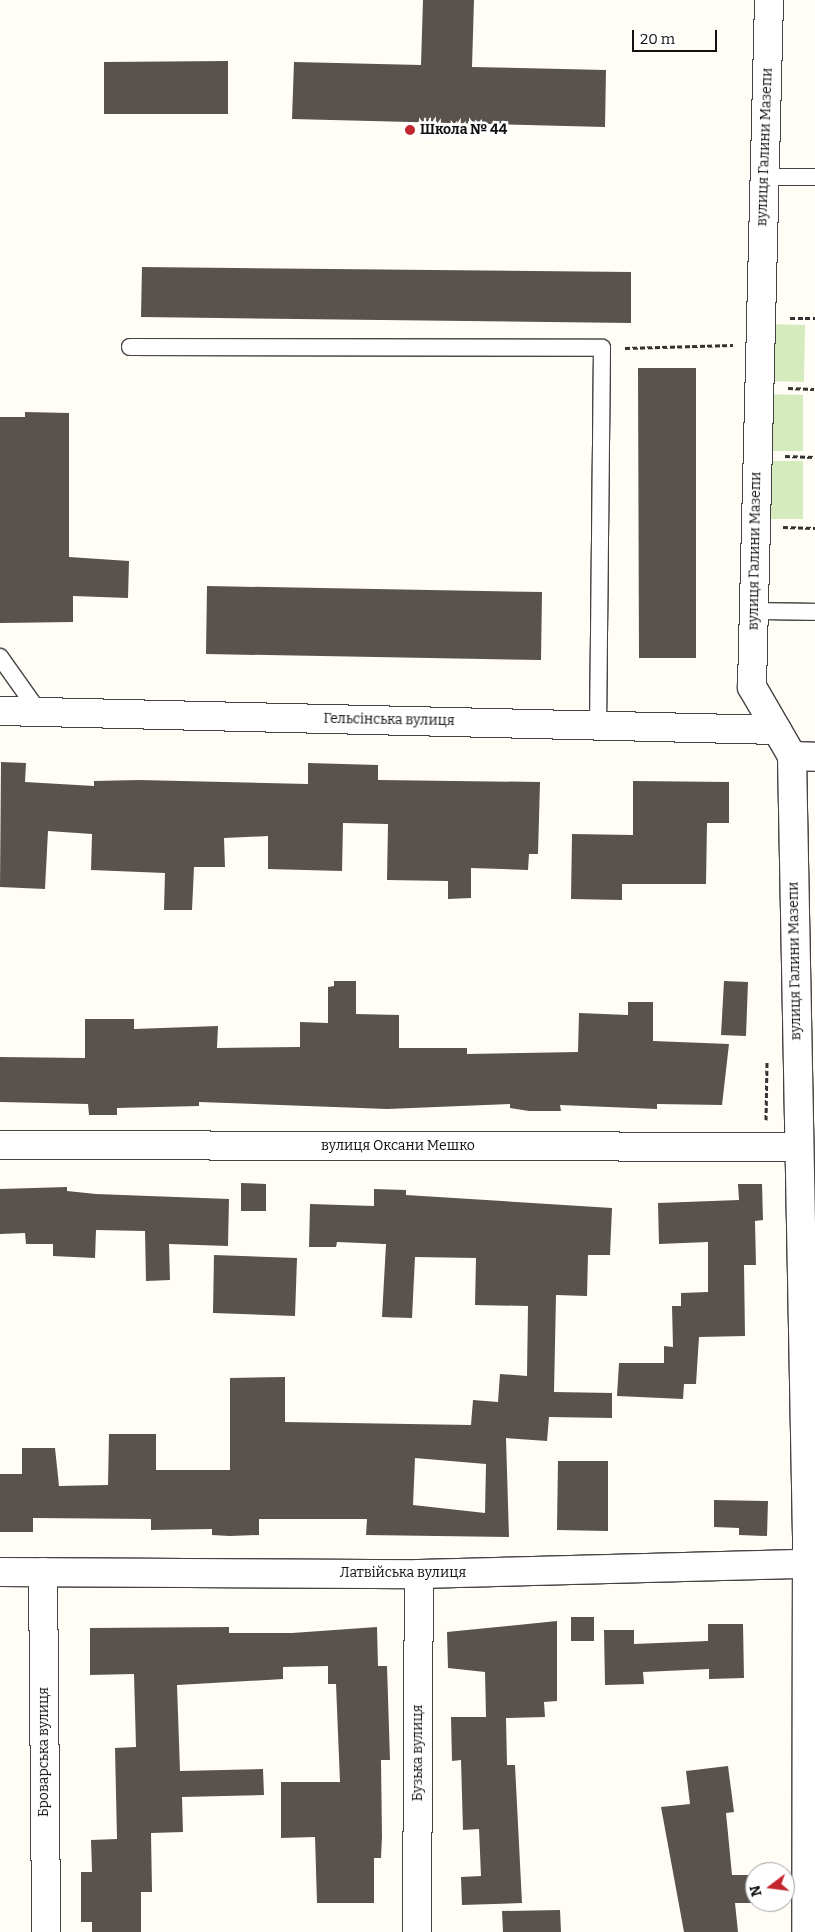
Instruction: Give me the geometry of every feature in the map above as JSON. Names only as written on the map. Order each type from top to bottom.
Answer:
[{"type":"street","name":"вулиця Галини Мазепи","points":[[769,0],[752,687],[777,730],[804,756],[805,1035],[797,1147],[811,1536],[807,1564],[806,1932]]},
{"type":"street","name":"Гельсінська вулиця","points":[[0,711],[777,730]]},
{"type":"street","name":"вулиця Оксани Мешко","points":[[0,1145],[797,1147]]},
{"type":"street","name":"Латвійська вулиця","points":[[0,1572],[419,1574],[807,1564]]},
{"type":"street","name":"Броварська вулиця","points":[[43,1572],[46,1932]]},
{"type":"street","name":"Бузька вулиця","points":[[417,1932],[419,1574]]},
{"type":"lane","points":[[764,177],[815,177]]},
{"type":"lane","points":[[130,347],[602,348],[598,725]]},
{"type":"lane","points":[[754,611],[815,612]]},
{"type":"lane","points":[[0,656],[39,712]]},
{"type":"path","points":[[602,348],[739,345]]},
{"type":"green space","points":[[769,324],[805,325],[804,382],[768,381]]},
{"type":"green space","points":[[770,394],[803,395],[803,451],[770,451]]},
{"type":"green space","points":[[769,461],[803,461],[803,519],[769,519]]},
{"type":"building","points":[[423,0],[474,0],[472,67],[606,70],[605,127],[292,119],[294,62],[421,65]]},
{"type":"building","points":[[228,61],[228,114],[104,114],[104,62]]},
{"type":"building","points":[[142,267],[631,272],[631,323],[141,317]]},
{"type":"building","points":[[638,368],[696,368],[696,658],[639,658]]},
{"type":"building","points":[[25,412],[69,413],[69,557],[129,561],[128,598],[73,596],[73,622],[0,623],[0,417],[25,417]]},
{"type":"building","points":[[207,586],[542,592],[541,660],[206,654]]},
{"type":"building","points":[[1,762],[26,763],[25,782],[94,786],[94,781],[139,780],[308,784],[308,763],[378,765],[378,780],[540,782],[538,854],[529,854],[528,870],[471,868],[471,898],[448,899],[448,881],[387,880],[388,824],[343,823],[342,871],[268,869],[268,836],[224,838],[225,867],[194,867],[192,910],[164,910],[165,873],[91,870],[92,834],[48,831],[45,889],[0,887]]},
{"type":"building","points":[[633,781],[729,782],[729,823],[707,823],[706,884],[622,884],[622,900],[571,899],[572,834],[633,835]]},
{"type":"building","points":[[334,981],[356,981],[356,1014],[399,1015],[399,1048],[467,1048],[467,1054],[578,1052],[579,1013],[628,1015],[628,1002],[653,1002],[653,1041],[729,1044],[722,1105],[657,1104],[657,1109],[560,1105],[561,1111],[529,1111],[510,1108],[510,1104],[387,1109],[199,1102],[199,1106],[117,1108],[117,1115],[89,1115],[88,1104],[0,1102],[0,1057],[85,1058],[85,1019],[134,1019],[134,1029],[218,1026],[217,1048],[300,1047],[300,1022],[328,1023],[328,987],[334,986]]},
{"type":"building","points":[[724,981],[748,982],[746,1036],[721,1035]]},
{"type":"building","points":[[241,1183],[266,1184],[266,1211],[241,1211]]},
{"type":"building","points":[[738,1184],[762,1184],[763,1220],[755,1221],[756,1265],[744,1265],[745,1336],[699,1337],[696,1384],[684,1384],[683,1399],[617,1396],[619,1363],[664,1363],[664,1346],[673,1347],[672,1306],[681,1306],[681,1293],[708,1292],[708,1242],[659,1244],[658,1203],[739,1200]]},
{"type":"building","points":[[67,1187],[67,1191],[96,1194],[229,1199],[228,1246],[169,1244],[170,1280],[146,1281],[145,1231],[96,1230],[95,1258],[53,1256],[53,1244],[26,1244],[25,1233],[0,1234],[0,1189]]},
{"type":"building","points":[[374,1189],[406,1190],[406,1195],[612,1208],[610,1255],[588,1255],[587,1296],[556,1295],[554,1392],[612,1393],[612,1418],[549,1417],[547,1441],[506,1438],[509,1537],[366,1535],[367,1519],[259,1519],[259,1535],[230,1536],[212,1535],[212,1529],[151,1530],[151,1519],[33,1518],[33,1532],[0,1532],[0,1474],[22,1474],[22,1448],[55,1448],[59,1486],[108,1485],[109,1434],[156,1434],[156,1470],[230,1470],[230,1378],[285,1377],[285,1422],[471,1425],[473,1400],[498,1402],[500,1374],[527,1376],[528,1306],[475,1305],[476,1258],[415,1257],[412,1318],[382,1317],[386,1244],[337,1242],[336,1247],[309,1247],[310,1204],[374,1206]],"holes":[[[415,1458],[486,1464],[485,1513],[413,1505]]]},
{"type":"building","points":[[214,1255],[297,1258],[295,1316],[213,1313]]},
{"type":"building","points":[[558,1461],[608,1461],[608,1531],[557,1530]]},
{"type":"building","points":[[714,1500],[768,1501],[767,1536],[739,1535],[739,1528],[714,1527]]},
{"type":"building","points":[[571,1617],[594,1617],[594,1641],[571,1641]]},
{"type":"building","points":[[557,1621],[557,1701],[544,1702],[545,1717],[506,1718],[507,1765],[515,1765],[522,1903],[462,1905],[461,1877],[481,1876],[479,1829],[463,1830],[461,1760],[452,1761],[451,1717],[486,1717],[485,1672],[448,1668],[447,1632]]},
{"type":"building","points":[[708,1624],[743,1624],[744,1678],[709,1679],[709,1669],[643,1672],[644,1684],[605,1685],[604,1630],[634,1630],[634,1644],[708,1641]]},
{"type":"building","points":[[229,1627],[229,1633],[292,1633],[377,1627],[378,1666],[387,1666],[390,1760],[381,1760],[381,1858],[374,1858],[374,1903],[317,1903],[315,1837],[281,1838],[281,1782],[340,1782],[336,1684],[328,1684],[328,1666],[283,1667],[283,1679],[177,1685],[180,1771],[263,1769],[264,1795],[182,1797],[183,1832],[151,1833],[152,1892],[141,1892],[141,1932],[92,1932],[92,1922],[81,1922],[81,1872],[92,1872],[91,1840],[117,1839],[115,1748],[136,1747],[134,1674],[90,1675],[90,1628]]},
{"type":"building","points":[[728,1766],[734,1812],[726,1813],[732,1875],[745,1875],[745,1903],[735,1903],[738,1932],[684,1932],[661,1807],[690,1804],[686,1771]]},
{"type":"building","points":[[560,1910],[561,1932],[503,1932],[502,1911]]},
{"type":"place","name":"Школа № 44","points":[[410,130]]}]
